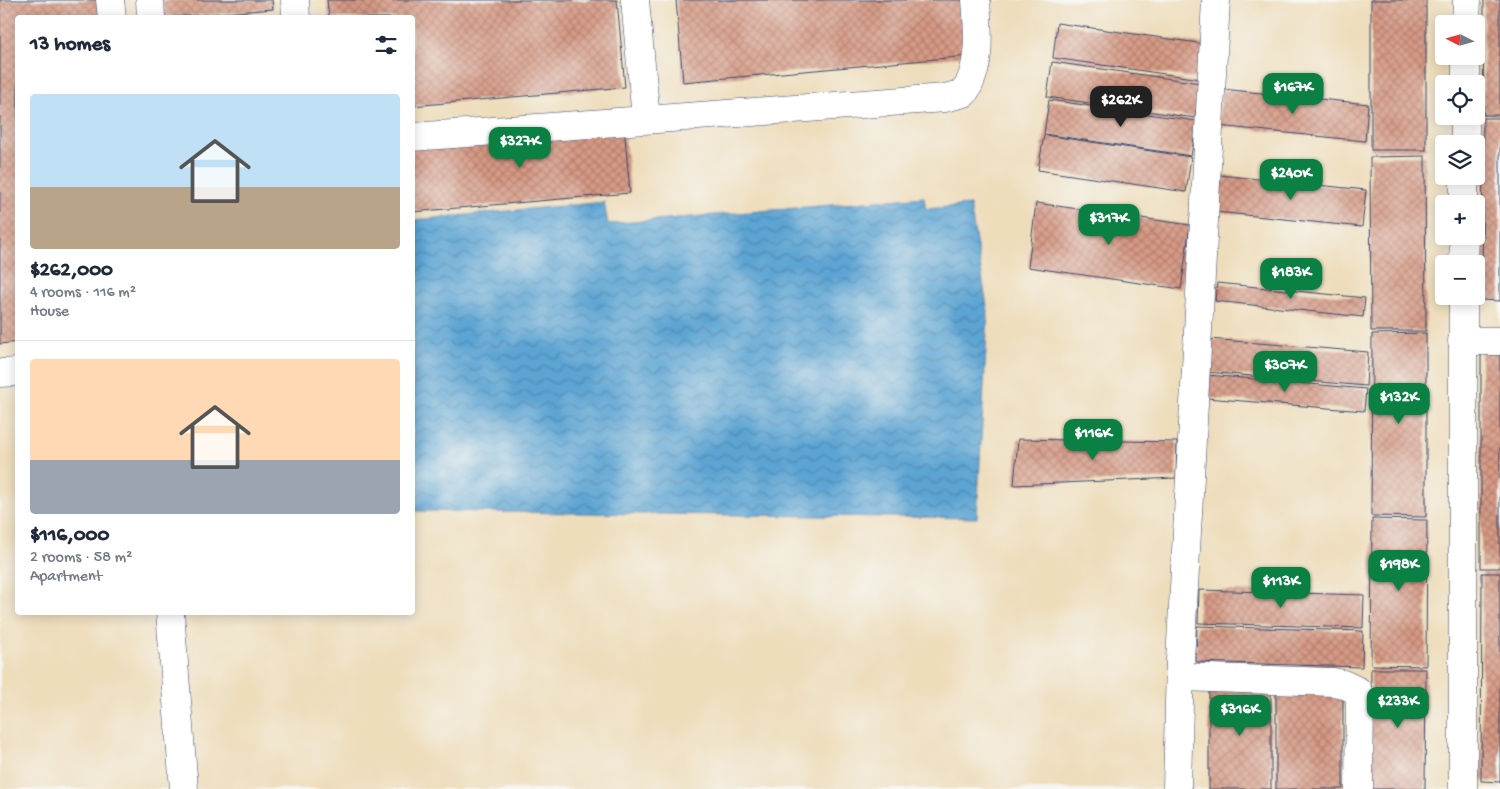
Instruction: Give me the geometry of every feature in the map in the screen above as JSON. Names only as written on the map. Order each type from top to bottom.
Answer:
[{"type":"street","points":[[110,0],[112,15]]},
{"type":"street","points":[[150,0],[151,15]]},
{"type":"street","points":[[295,0],[296,15]]},
{"type":"street","points":[[635,0],[646,119]]},
{"type":"street","points":[[415,137],[945,98],[964,93],[971,83],[976,57],[976,0]]},
{"type":"street","points":[[1177,789],[1180,677],[1216,0]]},
{"type":"street","points":[[1466,15],[1467,0]]},
{"type":"street","points":[[1463,305],[1463,789]]},
{"type":"street","points":[[1462,341],[1500,341]]},
{"type":"street","points":[[0,373],[15,372]]},
{"type":"street","points":[[170,615],[184,789]]},
{"type":"street","points":[[1180,677],[1333,682],[1358,691],[1360,700],[1359,789]]},
{"type":"water","points":[[924,197],[926,209],[970,205],[988,312],[977,518],[415,511],[415,220],[604,202],[608,224]]},
{"type":"building","points":[[0,0],[103,0],[105,15],[15,15],[15,342],[0,344]]},
{"type":"building","points":[[163,0],[272,0],[273,9],[200,15],[164,15]]},
{"type":"building","points":[[327,0],[617,0],[625,87],[415,106],[415,15],[329,15]]},
{"type":"building","points":[[676,0],[964,0],[969,56],[683,82]]},
{"type":"building","points":[[1371,0],[1426,0],[1426,150],[1371,150]]},
{"type":"building","points":[[1484,0],[1500,0],[1500,115],[1485,115]]},
{"type":"building","points":[[1057,23],[1205,44],[1200,79],[1053,58]]},
{"type":"building","points":[[1052,62],[1200,83],[1195,118],[1047,97]]},
{"type":"building","points":[[1222,89],[1368,104],[1365,141],[1218,126]]},
{"type":"building","points":[[1049,100],[1197,121],[1191,156],[1044,134]]},
{"type":"building","points":[[1485,118],[1500,118],[1500,301],[1485,300],[1485,255],[1482,255],[1482,245],[1485,245],[1485,195],[1483,195],[1483,185],[1485,185],[1485,135],[1483,135]]},
{"type":"building","points":[[624,126],[630,193],[415,212],[415,145]]},
{"type":"building","points":[[1044,135],[1191,157],[1186,192],[1038,170]]},
{"type":"building","points":[[1425,156],[1426,331],[1371,331],[1370,157]]},
{"type":"building","points":[[1219,175],[1366,190],[1362,227],[1216,212]]},
{"type":"building","points":[[1036,203],[1190,225],[1181,289],[1028,267]]},
{"type":"building","points":[[1217,283],[1365,298],[1363,317],[1215,301]]},
{"type":"building","points":[[1426,333],[1426,517],[1371,516],[1372,334]]},
{"type":"building","points":[[1209,339],[1368,352],[1366,386],[1206,372]]},
{"type":"building","points":[[1481,345],[1500,345],[1500,568],[1481,568]]},
{"type":"building","points":[[1208,375],[1366,389],[1364,411],[1206,398]]},
{"type":"building","points":[[1018,439],[1177,442],[1176,478],[1014,485]]},
{"type":"building","points":[[1372,519],[1427,520],[1426,666],[1371,665]]},
{"type":"building","points":[[1482,573],[1500,573],[1500,782],[1481,781]]},
{"type":"building","points":[[1199,590],[1364,595],[1363,628],[1198,623]]},
{"type":"building","points":[[1197,626],[1363,631],[1362,667],[1196,662]]},
{"type":"building","points":[[1371,669],[1426,669],[1425,789],[1370,789]]},
{"type":"building","points":[[1209,685],[1271,685],[1271,789],[1209,789]]},
{"type":"building","points":[[1276,686],[1343,686],[1343,789],[1276,789]]}]
